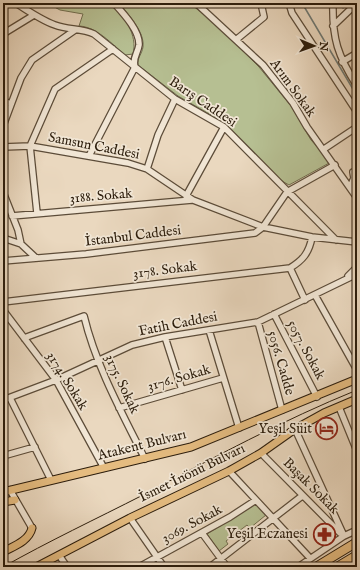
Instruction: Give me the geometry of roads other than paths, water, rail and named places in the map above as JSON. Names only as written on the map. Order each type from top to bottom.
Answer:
[{"type":"highway","points":[[316,567],[357,542]]},
{"type":"highway","points":[[336,567],[357,555]]},
{"type":"main road","points":[[282,410],[317,397],[357,379]]},
{"type":"main road","name":"İsmet İnönü Bulvarı","points":[[36,567],[130,518],[229,471],[261,453],[295,429],[357,399]]},
{"type":"main road","name":"Atakent Bulvarı","points":[[7,491],[191,447],[282,410]]},
{"type":"main road","points":[[3,502],[15,500]]},
{"type":"main road","points":[[3,552],[24,540],[30,535],[32,528]]},
{"type":"street","name":"Barış Caddesi","points":[[16,3],[54,25],[75,30],[86,30],[94,34],[175,99],[224,127],[336,240]]},
{"type":"street","points":[[89,156],[135,66],[135,57],[139,45],[134,28],[114,3]]},
{"type":"street","name":"Arım Sokak","points":[[196,3],[263,64],[278,83],[357,198]]},
{"type":"street","points":[[237,39],[264,17],[262,3]]},
{"type":"street","points":[[289,3],[292,13],[357,112]]},
{"type":"street","points":[[333,3],[332,26],[342,62],[357,86]]},
{"type":"street","points":[[332,26],[357,3]]},
{"type":"street","points":[[3,34],[34,14]]},
{"type":"street","points":[[3,126],[21,78],[32,60],[75,30]]},
{"type":"street","points":[[37,213],[30,146],[55,89],[113,49]]},
{"type":"street","points":[[342,62],[357,53]]},
{"type":"street","points":[[124,58],[135,57]]},
{"type":"street","points":[[147,169],[158,135],[175,99]]},
{"type":"street","points":[[3,101],[11,104]]},
{"type":"street","points":[[324,149],[357,126]]},
{"type":"street","points":[[186,196],[224,127]]},
{"type":"street","name":"Samsun Caddesi","points":[[3,147],[30,146],[128,163],[147,169],[193,200],[263,227],[312,237],[357,242]]},
{"type":"street","points":[[263,227],[287,192],[335,165]]},
{"type":"street","points":[[350,187],[354,178],[353,172]]},
{"type":"street","points":[[3,192],[21,244]]},
{"type":"street","name":"3188. Sokak","points":[[12,216],[193,200]]},
{"type":"street","name":"İstanbul Caddesi","points":[[3,261],[228,237],[255,233],[263,227]]},
{"type":"street","name":"3178. Sokak","points":[[3,302],[290,268],[303,260],[308,254],[312,237]]},
{"type":"street","points":[[3,238],[21,244],[36,258]]},
{"type":"street","points":[[346,278],[357,267]]},
{"type":"street","points":[[290,268],[306,300]]},
{"type":"street","name":"Fatih Caddesi","points":[[3,400],[99,362],[132,345],[165,337],[258,322],[306,300],[346,278],[356,276]]},
{"type":"street","points":[[315,295],[357,370]]},
{"type":"street","name":"3174. Sokak","points":[[3,310],[56,380],[104,468]]},
{"type":"street","name":"5057. Sokak","points":[[274,314],[317,397]]},
{"type":"street","name":"3175. Sokak","points":[[24,338],[84,316],[91,345],[119,408],[145,459]]},
{"type":"street","name":"5056. Cadde","points":[[258,322],[282,410]]},
{"type":"street","points":[[209,330],[239,428]]},
{"type":"street","points":[[165,337],[182,390]]},
{"type":"street","name":"3176. Sokak","points":[[119,408],[223,378]]},
{"type":"street","points":[[10,398],[51,480]]},
{"type":"street","points":[[339,407],[357,451]]},
{"type":"street","points":[[295,429],[344,536]]},
{"type":"street","points":[[3,456],[35,447]]},
{"type":"street","name":"Başak Sokak","points":[[261,453],[302,496],[344,536]]},
{"type":"street","points":[[229,471],[310,558]]},
{"type":"street","points":[[7,491],[15,500],[32,528]]},
{"type":"street","points":[[210,567],[302,496]]},
{"type":"street","name":"3069. Sokak","points":[[140,567],[157,556],[202,533],[256,500]]},
{"type":"street","points":[[130,518],[164,567]]},
{"type":"street","points":[[298,567],[344,536],[357,530]]},
{"type":"street","points":[[202,533],[228,567]]},
{"type":"street","points":[[59,555],[67,567]]},
{"type":"waterway","points":[[302,3],[357,96]]},
{"type":"waterway","points":[[343,8],[348,3]]},
{"type":"tram line","points":[[3,567],[248,440],[357,390]]},
{"type":"place","name":"Yeşil Süit","points":[[327,429]]},
{"type":"place","name":"Yeşil Eczanesi","points":[[324,534]]}]
